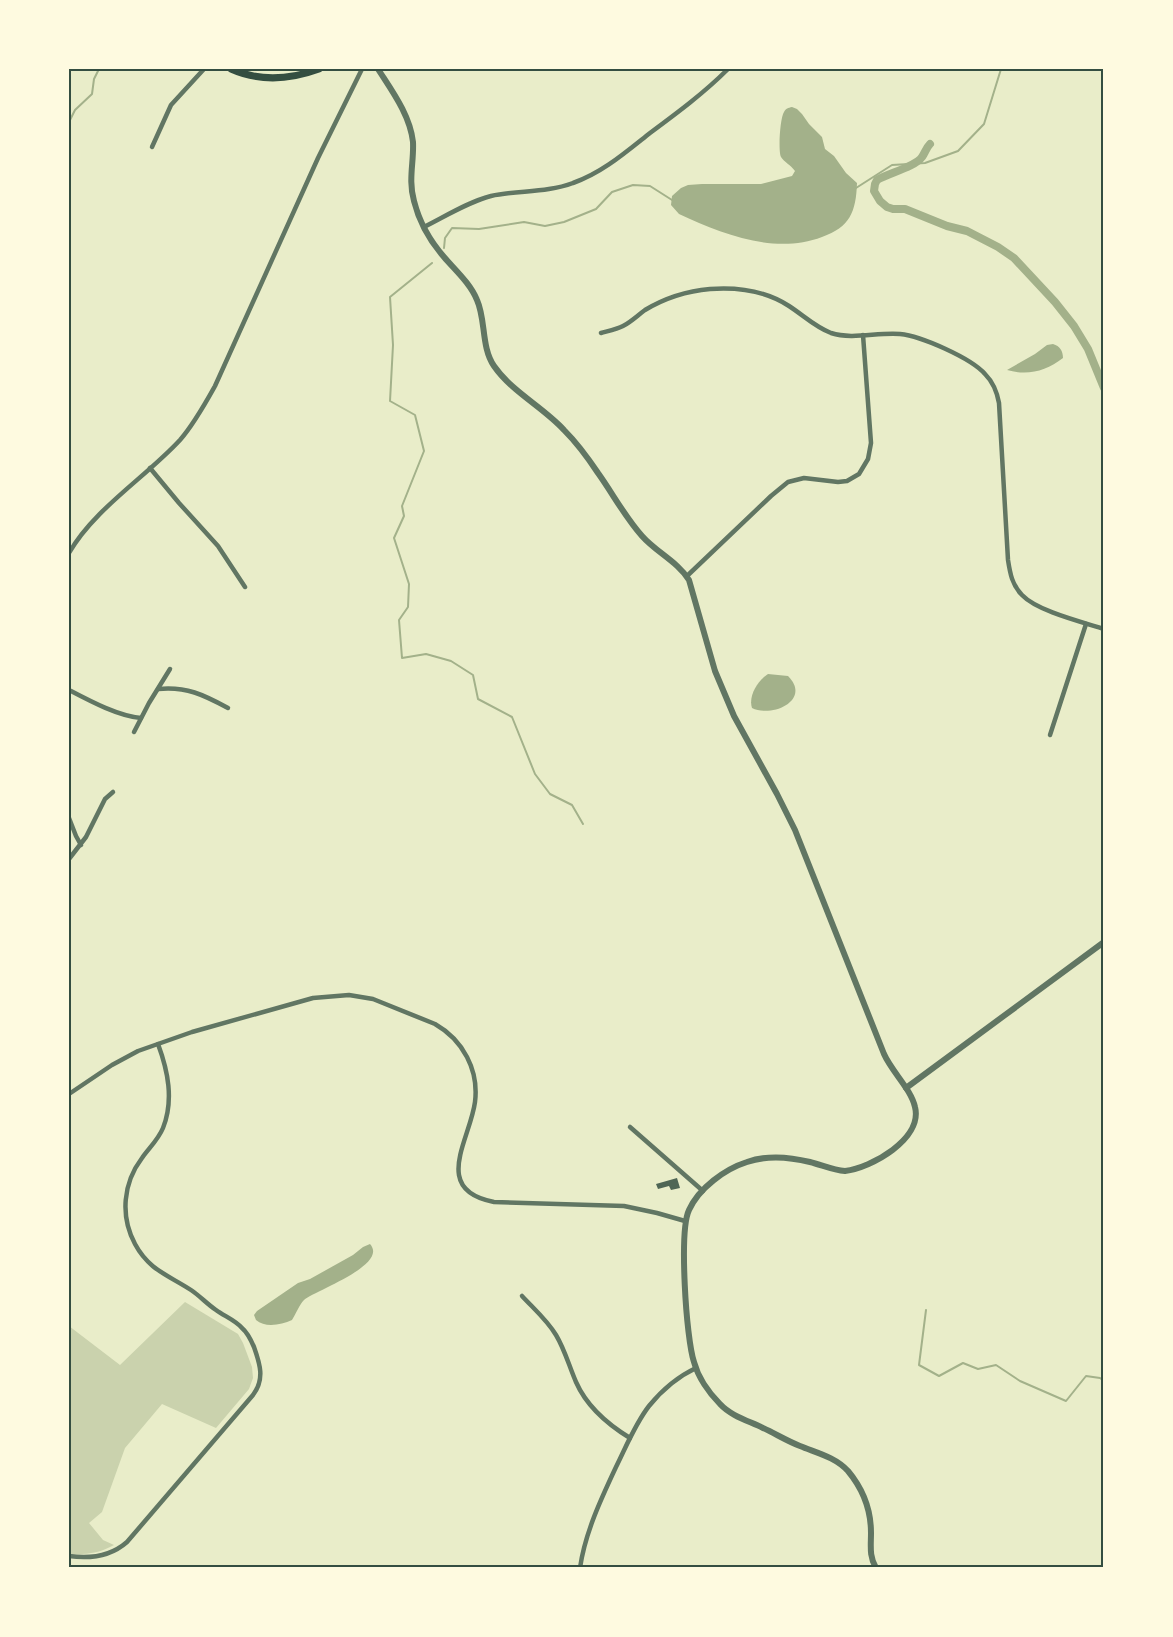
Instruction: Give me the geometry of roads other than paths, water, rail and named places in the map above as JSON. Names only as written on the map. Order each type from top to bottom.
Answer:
[{"type":"main road","points":[[231,69],[248,75],[277,78],[297,76],[319,69]]},
{"type":"street","points":[[152,147],[171,105],[204,69]]},
{"type":"street","points":[[69,553],[74,543],[91,524],[182,437],[204,405],[219,378],[331,131],[362,69]]},
{"type":"street","points":[[378,69],[395,96],[410,131],[413,149],[411,191],[415,205],[436,247],[475,296],[480,309],[488,352],[494,366],[512,385],[562,428],[594,466],[641,534],[687,576],[711,663],[734,716],[795,830],[884,1054],[912,1099],[916,1112],[912,1130],[902,1142],[871,1162],[845,1171],[781,1158],[757,1159],[744,1163],[730,1170],[703,1191],[689,1208],[685,1221],[687,1316],[690,1344],[696,1368],[706,1387],[725,1409],[793,1443],[832,1459],[847,1470],[860,1488],[868,1506],[871,1556],[876,1568]]},
{"type":"street","points":[[424,227],[484,198],[551,189],[594,174],[616,160],[701,94],[728,69]]},
{"type":"street","points":[[601,333],[623,326],[645,310],[672,297],[700,290],[725,288],[755,292],[777,300],[832,333],[848,336],[888,334],[916,337],[973,363],[987,376],[995,389],[999,403],[1007,549],[1013,583],[1019,592],[1031,602],[1104,629]]},
{"type":"street","points":[[687,576],[788,482],[804,478],[838,482],[854,478],[862,471],[871,448],[863,335]]},
{"type":"street","points":[[150,468],[218,546],[245,587]]},
{"type":"street","points":[[1050,735],[1086,624]]},
{"type":"street","points":[[134,732],[170,669]]},
{"type":"street","points":[[158,689],[172,688],[192,691],[228,708]]},
{"type":"street","points":[[69,690],[129,716],[141,718]]},
{"type":"street","points":[[69,859],[81,845],[102,804],[113,792]]},
{"type":"street","points":[[69,818],[81,845]]},
{"type":"street","points":[[906,1088],[1104,942]]},
{"type":"street","points":[[69,1094],[125,1058],[201,1029],[319,997],[349,995],[384,1002],[444,1029],[457,1042],[470,1063],[474,1080],[475,1105],[460,1151],[458,1168],[460,1180],[470,1193],[494,1202],[624,1206],[657,1212],[685,1221]]},
{"type":"street","points":[[69,1556],[102,1555],[118,1549],[127,1542],[253,1395],[260,1378],[260,1365],[246,1331],[191,1290],[151,1266],[135,1245],[129,1229],[125,1203],[130,1178],[143,1156],[157,1139],[164,1126],[167,1112],[168,1075],[158,1044]]},
{"type":"street","points":[[630,1127],[703,1191]]},
{"type":"street","points":[[522,1296],[545,1320],[557,1337],[575,1380],[590,1404],[614,1428],[630,1438]]},
{"type":"street","points":[[580,1568],[588,1533],[606,1489],[640,1420],[670,1384],[696,1368]]},
{"type":"waterway","points":[[69,122],[75,110],[92,94],[94,79],[99,69]]},
{"type":"waterway","points":[[856,188],[892,165],[925,163],[958,151],[984,124],[1001,69]]},
{"type":"waterway","points":[[930,144],[919,161],[877,180],[874,191],[880,201],[887,207],[905,209],[947,226],[967,231],[1014,258],[1074,326],[1088,349],[1104,388]]},
{"type":"waterway","points":[[444,248],[445,238],[452,228],[479,229],[524,222],[545,226],[564,222],[596,209],[612,192],[633,185],[650,186],[672,200]]},
{"type":"waterway","points":[[432,263],[390,297],[393,345],[390,401],[415,415],[424,451],[402,506],[404,516],[394,538],[409,584],[408,607],[399,620],[402,658],[426,654],[451,661],[473,675],[478,699],[512,717],[535,774],[550,794],[572,805],[583,824]]},
{"type":"waterway","points":[[926,1310],[919,1365],[939,1376],[963,1363],[978,1369],[996,1365],[1020,1381],[1066,1401],[1086,1376],[1100,1378],[1104,1381]]}]
